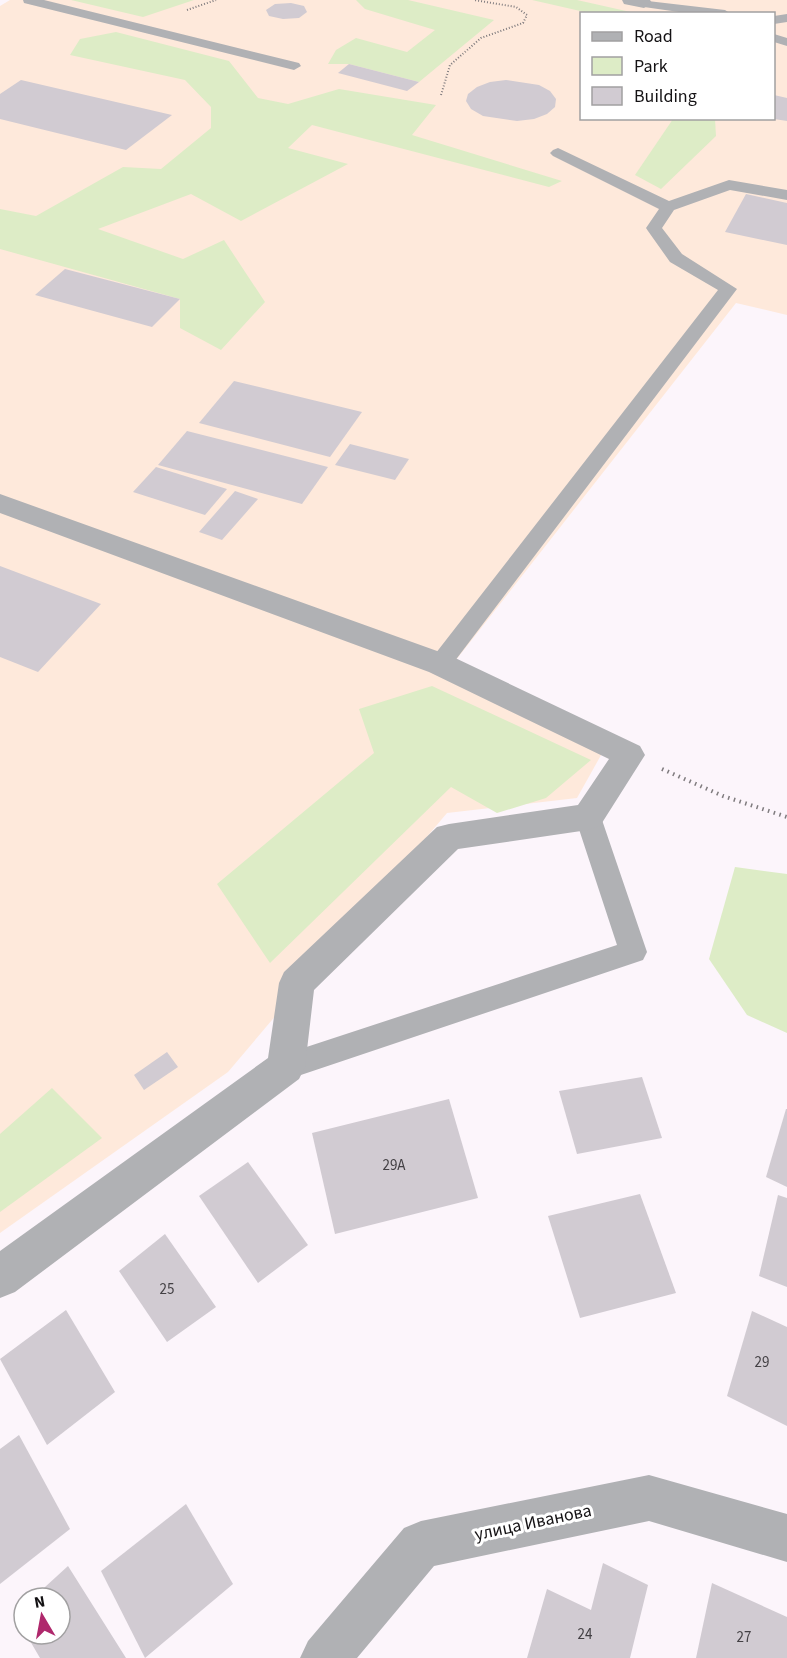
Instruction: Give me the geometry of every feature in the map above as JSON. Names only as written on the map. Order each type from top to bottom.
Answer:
[{"type":"street","points":[[0,503],[440,664],[629,755],[588,817],[449,837],[297,983],[286,1067],[0,1277]]},
{"type":"street","name":"улица Иванова","points":[[326,1658],[421,1545],[649,1498],[787,1538]]},
{"type":"lane","points":[[29,0],[294,66]]},
{"type":"lane","points":[[642,1],[678,12]]},
{"type":"lane","points":[[642,1],[712,12]]},
{"type":"lane","points":[[558,153],[668,207]]},
{"type":"lane","points":[[440,664],[728,289],[676,258],[654,228],[668,207],[729,185],[787,195]]},
{"type":"lane","points":[[286,1067],[633,952],[588,817]]},
{"type":"path","points":[[441,95],[450,65],[481,38],[523,23],[527,15],[516,7],[474,0]]},
{"type":"path","points":[[629,755],[723,796],[787,817]]},
{"type":"shaded area","points":[[10,0],[787,0],[787,315],[736,303],[445,674],[605,748],[577,798],[447,813],[228,1072],[0,1233],[0,6]]},
{"type":"green space","points":[[71,0],[194,0],[143,17]]},
{"type":"green space","points":[[356,0],[408,0],[494,20],[419,82],[349,64],[328,64],[336,50],[356,38],[407,52],[435,30],[365,9]]},
{"type":"green space","points":[[532,0],[577,0],[631,12],[585,12]]},
{"type":"green space","points":[[116,32],[229,61],[258,98],[288,104],[339,89],[436,105],[412,135],[562,181],[549,187],[312,125],[288,148],[348,164],[241,221],[191,194],[98,229],[183,259],[224,240],[265,302],[221,350],[180,328],[180,299],[0,249],[0,209],[36,216],[123,167],[161,169],[211,128],[211,107],[185,80],[70,55],[80,39]]},
{"type":"green space","points":[[672,120],[715,120],[716,136],[661,189],[635,175]]},
{"type":"green space","points":[[432,686],[591,760],[546,798],[497,813],[451,787],[270,963],[217,884],[374,753],[359,709]]},
{"type":"green space","points":[[735,867],[787,874],[787,1033],[747,1015],[709,959]]},
{"type":"green space","points":[[52,1088],[102,1138],[0,1212],[0,1134]]},
{"type":"building","points":[[291,3],[304,6],[307,12],[299,18],[283,19],[269,16],[266,10],[275,4]]},
{"type":"building","points":[[349,64],[419,82],[407,91],[338,73]]},
{"type":"building","points":[[21,80],[172,115],[126,150],[0,119],[0,94]]},
{"type":"building","points":[[506,80],[539,85],[550,91],[556,99],[555,107],[547,114],[534,119],[517,121],[483,116],[471,109],[466,101],[468,94],[477,87],[490,82]]},
{"type":"building","points":[[775,95],[787,98],[787,121],[775,119]]},
{"type":"building","points":[[746,194],[787,203],[787,245],[725,232]]},
{"type":"building","points":[[65,269],[180,299],[152,327],[35,295]]},
{"type":"building","points":[[234,381],[362,412],[330,457],[199,423]]},
{"type":"building","points":[[187,431],[328,467],[302,504],[158,465]]},
{"type":"building","points":[[350,444],[409,459],[395,480],[335,465]]},
{"type":"building","points":[[156,467],[227,489],[205,515],[133,492]]},
{"type":"building","points":[[235,491],[258,499],[222,540],[199,532]]},
{"type":"building","points":[[0,566],[101,604],[38,672],[0,657]]},
{"type":"building","points":[[167,1052],[178,1067],[144,1090],[134,1075]]},
{"type":"building","points":[[642,1077],[662,1138],[577,1154],[559,1091]]},
{"type":"building","points":[[449,1099],[478,1198],[335,1234],[312,1133]]},
{"type":"building","points":[[787,1109],[787,1187],[766,1177]]},
{"type":"building","points":[[248,1162],[308,1245],[258,1283],[199,1196]]},
{"type":"building","points":[[640,1194],[676,1293],[580,1318],[548,1216]]},
{"type":"building","points":[[778,1195],[787,1198],[787,1287],[759,1276]]},
{"type":"building","points":[[165,1234],[216,1307],[167,1342],[119,1271]]},
{"type":"building","points":[[66,1310],[115,1392],[47,1445],[0,1359]]},
{"type":"building","points":[[752,1311],[787,1327],[787,1426],[727,1396]]},
{"type":"building","points":[[19,1435],[70,1529],[0,1584],[0,1449]]},
{"type":"building","points":[[186,1504],[233,1584],[145,1658],[101,1571]]},
{"type":"building","points":[[603,1563],[648,1585],[630,1658],[527,1658],[547,1589],[591,1610]]},
{"type":"building","points":[[68,1566],[126,1658],[40,1658],[33,1646],[72,1646],[72,1586],[46,1586]]},
{"type":"building","points":[[712,1583],[787,1617],[787,1658],[696,1658]]}]
